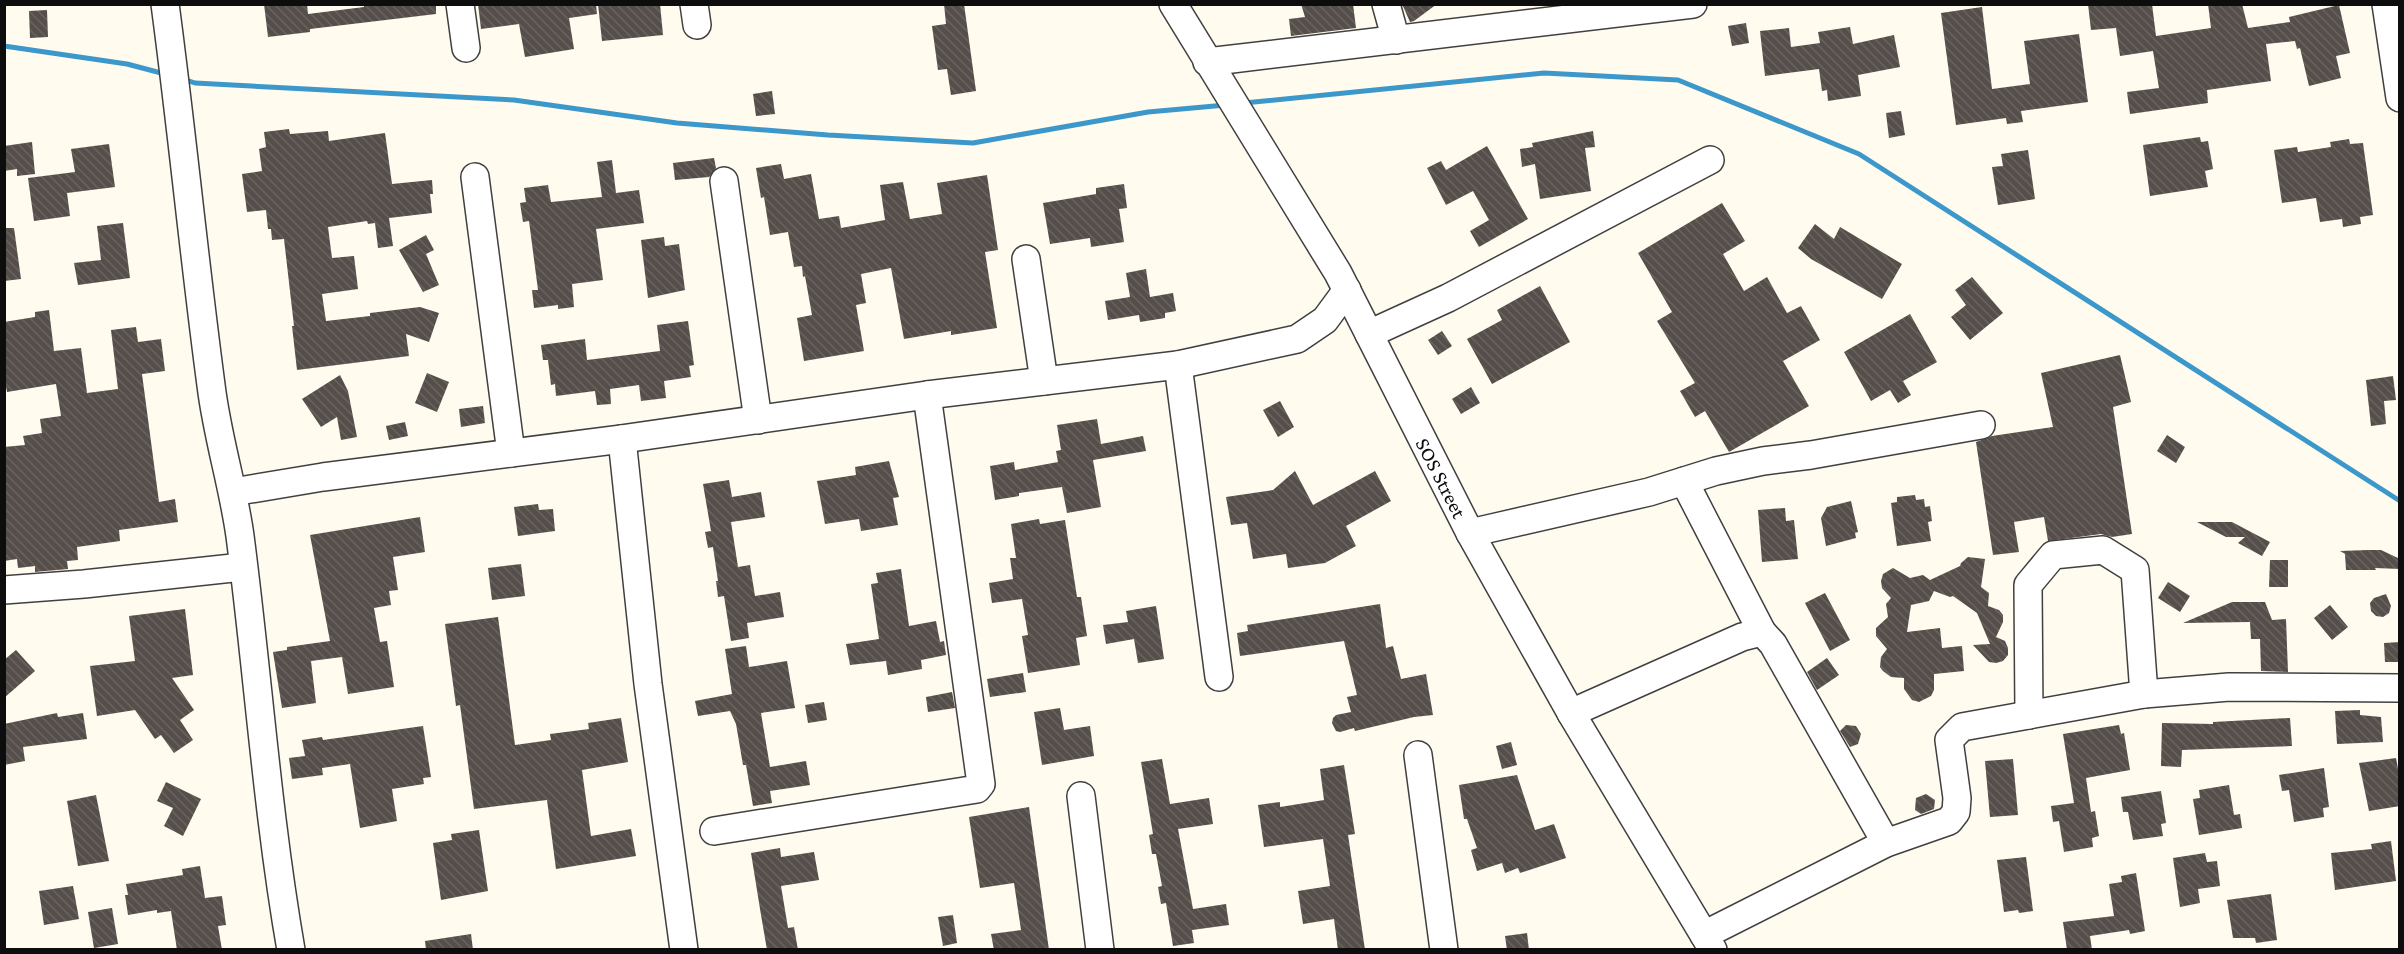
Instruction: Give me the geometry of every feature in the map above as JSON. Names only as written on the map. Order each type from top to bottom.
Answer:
[{"type":"street","points":[[165,4],[211,387],[220,439],[233,492],[270,802],[291,950]]},
{"type":"street","points":[[460,4],[466,48]]},
{"type":"street","name":"SOS Street","points":[[1173,4],[1347,290],[1470,533],[1571,713],[1709,942]]},
{"type":"street","points":[[1386,4],[1396,40]]},
{"type":"street","points":[[2386,4],[2400,98]]},
{"type":"street","points":[[1207,62],[1681,5]]},
{"type":"street","points":[[1369,334],[1448,298],[1710,160]]},
{"type":"street","points":[[475,177],[511,453]]},
{"type":"street","points":[[724,181],[758,420]]},
{"type":"street","points":[[1026,259],[1044,381]]},
{"type":"street","points":[[233,492],[323,477],[622,439],[927,395],[1178,364],[1297,339],[1325,320],[1347,290]]},
{"type":"street","points":[[1178,364],[1219,677]]},
{"type":"street","points":[[714,831],[976,789],[981,784],[927,395]]},
{"type":"street","points":[[1470,533],[1649,492],[1716,471],[1763,461],[1811,455],[1981,425]]},
{"type":"street","points":[[622,439],[648,684],[684,950]]},
{"type":"street","points":[[1684,481],[1762,632],[1773,644],[1886,843]]},
{"type":"street","points":[[2029,715],[2028,585],[2053,555],[2103,550],[2135,570],[2144,694]]},
{"type":"street","points":[[4,590],[242,567]]},
{"type":"street","points":[[1571,713],[1742,637],[1762,632]]},
{"type":"street","points":[[1709,942],[1886,843],[1948,821],[1956,812],[1957,798],[1949,740],[1962,727],[2144,694],[2229,687],[2400,688]]},
{"type":"street","points":[[1418,755],[1444,950]]},
{"type":"street","points":[[1081,796],[1101,950]]},
{"type":"building","points":[[264,4],[307,4],[308,14],[364,7],[364,4],[436,4],[436,14],[310,29],[310,32],[268,37]]},
{"type":"building","points":[[478,4],[596,4],[597,14],[569,18],[574,49],[525,57],[519,24],[481,29]]},
{"type":"building","points":[[598,4],[660,4],[663,35],[602,41]]},
{"type":"building","points":[[944,4],[964,4],[976,91],[951,95],[947,69],[938,70],[932,26],[946,24]]},
{"type":"building","points":[[1301,4],[1353,4],[1356,28],[1291,36],[1289,19],[1305,17]]},
{"type":"building","points":[[1402,4],[1437,4],[1410,22]]},
{"type":"building","points":[[2088,4],[2152,4],[2156,36],[2211,28],[2208,4],[2242,4],[2248,28],[2290,22],[2289,17],[2339,5],[2350,53],[2336,56],[2341,78],[2309,86],[2300,48],[2297,49],[2295,41],[2266,44],[2271,81],[2207,90],[2208,103],[2130,114],[2127,92],[2159,88],[2153,51],[2120,56],[2116,28],[2091,30]]},
{"type":"building","points":[[1982,7],[1992,89],[2030,84],[2024,41],[2079,34],[2088,102],[2021,111],[2023,122],[2007,124],[2006,118],[1956,125],[1941,13]]},
{"type":"building","points":[[47,10],[48,37],[30,38],[29,11]]},
{"type":"building","points":[[1746,23],[1749,43],[1732,46],[1728,26]]},
{"type":"building","points":[[1850,27],[1853,44],[1894,35],[1900,67],[1858,75],[1861,96],[1828,101],[1827,90],[1822,91],[1819,69],[1765,76],[1760,31],[1789,28],[1791,47],[1820,43],[1818,32]]},
{"type":"building","points":[[772,91],[775,114],[756,116],[753,94]]},
{"type":"building","points":[[1901,111],[1905,135],[1889,138],[1886,113]]},
{"type":"building","points":[[289,129],[290,134],[328,131],[329,141],[385,133],[392,184],[432,180],[433,194],[430,194],[432,213],[389,218],[393,246],[378,248],[375,223],[368,224],[367,221],[328,227],[332,258],[354,256],[358,289],[322,294],[326,321],[420,307],[439,313],[429,342],[406,334],[409,356],[297,370],[284,239],[272,240],[266,210],[247,212],[242,174],[262,171],[259,149],[266,147],[264,132]]},
{"type":"building","points":[[1593,131],[1595,147],[1585,148],[1591,191],[1540,199],[1535,164],[1522,167],[1520,149],[1533,147],[1532,143]]},
{"type":"building","points":[[2200,137],[2201,142],[2208,141],[2213,169],[2205,171],[2208,187],[2150,196],[2143,145]]},
{"type":"building","points":[[2349,139],[2350,144],[2363,143],[2373,215],[2360,217],[2361,224],[2343,227],[2342,219],[2320,222],[2316,198],[2282,203],[2274,150],[2297,147],[2298,152],[2331,147],[2330,142]]},
{"type":"building","points":[[32,142],[35,174],[17,176],[17,169],[4,171],[4,146]]},
{"type":"building","points":[[109,144],[115,187],[67,193],[70,216],[34,221],[28,178],[75,172],[71,149]]},
{"type":"building","points":[[1487,146],[1528,219],[1479,247],[1470,231],[1489,220],[1473,191],[1446,205],[1427,168],[1441,161],[1446,170]]},
{"type":"building","points":[[2028,150],[2035,199],[1998,205],[1992,167],[2003,166],[2001,154]]},
{"type":"building","points":[[714,158],[716,168],[709,177],[675,180],[673,163]]},
{"type":"building","points":[[612,160],[616,193],[639,190],[644,223],[596,229],[603,280],[572,284],[574,307],[558,309],[558,305],[534,308],[532,290],[538,290],[529,221],[523,222],[520,203],[526,202],[524,188],[548,185],[551,202],[602,197],[597,162]]},
{"type":"building","points":[[781,164],[784,179],[811,174],[819,219],[839,216],[841,228],[885,220],[880,185],[903,182],[910,219],[942,214],[937,183],[987,175],[998,250],[985,252],[997,328],[951,335],[951,331],[904,339],[891,268],[861,274],[866,303],[856,305],[864,351],[804,361],[797,318],[812,315],[805,276],[803,277],[802,266],[794,267],[788,232],[770,235],[764,197],[761,198],[756,168]]},
{"type":"building","points":[[1124,184],[1127,208],[1119,209],[1124,242],[1091,247],[1090,238],[1050,244],[1043,203],[1096,194],[1096,188]]},
{"type":"building","points":[[1722,203],[1745,241],[1723,254],[1744,291],[1767,277],[1787,313],[1801,306],[1820,340],[1783,361],[1809,406],[1729,452],[1705,411],[1695,417],[1680,391],[1695,383],[1657,321],[1672,312],[1638,253]]},
{"type":"building","points":[[123,223],[130,278],[78,285],[74,263],[101,260],[97,226]]},
{"type":"building","points":[[1815,224],[1834,239],[1840,227],[1902,264],[1882,299],[1811,259],[1798,248]]},
{"type":"building","points":[[4,228],[14,228],[21,279],[4,281]]},
{"type":"building","points":[[426,235],[434,250],[426,254],[439,285],[423,292],[399,250]]},
{"type":"building","points":[[664,237],[665,246],[679,244],[685,290],[648,298],[641,240]]},
{"type":"building","points":[[1146,269],[1150,297],[1173,293],[1176,311],[1165,313],[1165,318],[1140,322],[1139,315],[1108,320],[1105,301],[1130,297],[1126,273]]},
{"type":"building","points":[[1972,277],[2003,313],[1970,340],[1951,317],[1966,305],[1955,290]]},
{"type":"building","points":[[1540,286],[1570,342],[1492,384],[1467,339],[1502,320],[1497,310]]},
{"type":"building","points":[[49,310],[54,351],[81,348],[87,393],[118,389],[111,330],[136,327],[138,342],[161,339],[165,371],[142,374],[159,502],[175,499],[178,522],[119,530],[120,541],[77,547],[78,560],[67,561],[68,569],[35,572],[35,566],[18,568],[17,559],[4,561],[4,447],[25,445],[23,436],[42,433],[40,419],[61,416],[56,384],[7,392],[4,375],[4,322],[35,317],[35,312]]},
{"type":"building","points":[[1910,314],[1937,362],[1903,381],[1911,395],[1898,403],[1890,390],[1871,401],[1844,352]]},
{"type":"building","points":[[688,321],[694,365],[689,366],[691,377],[664,381],[666,398],[641,401],[639,385],[610,389],[611,404],[597,405],[595,391],[556,396],[555,384],[551,385],[548,360],[543,360],[541,345],[585,339],[587,360],[660,351],[657,325]]},
{"type":"building","points":[[1442,331],[1452,346],[1438,355],[1428,340]]},
{"type":"building","points":[[2120,355],[2131,402],[2113,407],[2132,534],[2112,537],[2101,534],[2048,541],[2044,517],[2014,522],[2019,552],[1993,555],[1976,442],[1992,436],[2053,427],[2041,373]]},
{"type":"building","points":[[427,373],[449,382],[437,412],[415,403]]},
{"type":"building","points":[[340,375],[348,391],[357,437],[341,440],[337,417],[321,427],[302,399]]},
{"type":"building","points":[[2393,376],[2396,400],[2384,401],[2386,424],[2371,426],[2366,380]]},
{"type":"building","points":[[1471,387],[1480,403],[1461,414],[1452,399]]},
{"type":"building","points":[[1280,401],[1294,427],[1278,437],[1263,410]]},
{"type":"building","points":[[483,406],[485,423],[461,427],[459,409]]},
{"type":"building","points":[[1097,419],[1101,444],[1143,436],[1146,451],[1093,460],[1101,507],[1067,513],[1062,487],[1019,493],[1019,496],[995,500],[990,466],[1014,462],[1015,470],[1058,462],[1056,451],[1061,450],[1057,425]]},
{"type":"building","points":[[405,422],[408,436],[389,440],[386,426]]},
{"type":"building","points":[[2167,435],[2185,447],[2176,463],[2157,451]]},
{"type":"building","points":[[889,461],[899,497],[893,498],[898,525],[861,531],[859,519],[825,524],[817,481],[856,475],[855,467]]},
{"type":"building","points":[[1295,471],[1313,505],[1375,471],[1391,501],[1346,526],[1356,546],[1325,563],[1288,568],[1286,554],[1253,559],[1247,523],[1231,525],[1226,497],[1273,490]]},
{"type":"building","points":[[729,480],[732,497],[761,492],[765,517],[731,522],[738,567],[750,565],[755,596],[780,592],[784,617],[747,623],[749,638],[731,641],[724,596],[718,597],[713,547],[708,548],[705,532],[711,531],[703,484]]},
{"type":"building","points":[[1915,495],[1916,500],[1924,499],[1925,507],[1930,506],[1932,521],[1928,522],[1931,541],[1897,546],[1891,503],[1897,502],[1897,497]]},
{"type":"building","points":[[1851,501],[1858,532],[1855,533],[1856,538],[1826,546],[1821,518],[1827,507]]},
{"type":"building","points":[[538,504],[539,510],[553,509],[555,531],[518,536],[514,507]]},
{"type":"building","points":[[1785,508],[1786,521],[1794,520],[1798,559],[1762,562],[1758,510]]},
{"type":"building","points":[[420,517],[425,552],[393,557],[398,590],[389,591],[391,605],[374,608],[380,642],[387,641],[394,687],[348,694],[342,657],[311,661],[316,703],[282,708],[273,652],[287,650],[287,647],[330,641],[310,535]]},
{"type":"building","points":[[1039,519],[1040,524],[1065,520],[1077,597],[1081,597],[1087,636],[1076,638],[1080,665],[1028,673],[1022,636],[1028,635],[1022,599],[992,603],[989,583],[1013,579],[1010,558],[1016,558],[1011,524]]},
{"type":"building","points":[[2197,522],[2232,522],[2270,542],[2262,556],[2238,543],[2245,537],[2226,537]]},
{"type":"building","points":[[2381,550],[2400,559],[2400,569],[2346,570],[2345,554],[2340,551]]},
{"type":"building","points":[[1968,557],[1985,559],[1981,587],[1989,593],[1988,606],[1999,610],[2003,615],[2003,622],[1996,637],[2005,641],[2008,655],[2003,661],[1989,662],[1973,645],[1990,644],[1977,613],[1953,596],[1934,591],[1929,601],[1911,605],[1907,632],[1940,628],[1942,648],[1962,646],[1964,671],[1934,674],[1934,690],[1931,696],[1919,702],[1912,700],[1904,689],[1904,678],[1891,677],[1880,667],[1881,657],[1887,649],[1876,636],[1876,628],[1888,617],[1886,604],[1891,598],[1882,588],[1883,574],[1893,568],[1910,578],[1923,575],[1930,580],[1960,566]]},
{"type":"building","points":[[2270,560],[2288,560],[2288,587],[2269,587]]},
{"type":"building","points":[[521,564],[525,596],[492,600],[488,568]]},
{"type":"building","points":[[901,569],[909,626],[936,621],[940,642],[944,641],[946,655],[921,660],[922,669],[888,675],[886,661],[850,665],[846,644],[879,639],[871,584],[878,583],[876,573]]},
{"type":"building","points":[[2168,582],[2190,596],[2180,612],[2158,598]]},
{"type":"building","points":[[1825,593],[1850,640],[1830,651],[1805,603]]},
{"type":"building","points":[[2386,594],[2391,606],[2389,613],[2383,617],[2376,616],[2371,611],[2370,603],[2374,598]]},
{"type":"building","points":[[2232,602],[2265,602],[2272,620],[2286,619],[2288,672],[2261,671],[2260,639],[2251,639],[2250,622],[2183,623]]},
{"type":"building","points":[[1380,604],[1386,648],[1393,646],[1401,679],[1426,674],[1433,715],[1414,717],[1355,731],[1354,728],[1336,731],[1332,723],[1333,718],[1336,715],[1351,712],[1347,697],[1357,695],[1344,641],[1240,656],[1237,633],[1248,631],[1247,625]]},
{"type":"building","points":[[2330,605],[2348,627],[2332,640],[2314,618]]},
{"type":"building","points":[[1156,606],[1164,659],[1138,663],[1134,639],[1106,644],[1103,625],[1128,622],[1126,611]]},
{"type":"building","points":[[185,609],[193,675],[172,678],[194,710],[180,720],[193,740],[174,753],[161,735],[155,739],[135,710],[97,716],[90,666],[135,661],[129,616]]},
{"type":"building","points":[[498,617],[515,745],[551,740],[550,734],[589,729],[588,723],[621,718],[628,762],[582,770],[591,836],[631,829],[636,856],[556,869],[547,800],[474,809],[460,705],[456,706],[445,624]]},
{"type":"building","points":[[2400,642],[2400,662],[2385,662],[2384,643]]},
{"type":"building","points":[[746,646],[749,667],[787,661],[795,708],[761,713],[770,767],[806,761],[810,785],[770,791],[772,803],[753,806],[746,765],[743,765],[736,724],[730,711],[698,716],[695,701],[732,694],[725,649]]},
{"type":"building","points":[[16,650],[35,671],[4,698],[4,660]]},
{"type":"building","points":[[1827,658],[1839,675],[1817,690],[1807,672]]},
{"type":"building","points":[[1023,673],[1026,692],[990,697],[987,679]]},
{"type":"building","points":[[952,692],[955,708],[928,712],[926,697]]},
{"type":"building","points":[[824,702],[827,720],[808,723],[805,705]]},
{"type":"building","points":[[1060,708],[1064,730],[1090,726],[1094,756],[1042,765],[1034,712]]},
{"type":"building","points":[[2360,710],[2360,715],[2381,717],[2383,742],[2337,744],[2335,711]]},
{"type":"building","points":[[57,713],[58,717],[83,713],[87,739],[23,747],[25,761],[4,765],[4,724]]},
{"type":"building","points":[[2290,718],[2292,746],[2182,750],[2181,767],[2161,766],[2162,723],[2213,724],[2213,722]]},
{"type":"building","points":[[1846,725],[1856,726],[1861,734],[1858,744],[1850,747],[1840,731]]},
{"type":"building","points":[[2119,725],[2121,734],[2124,733],[2130,770],[2086,778],[2091,812],[2095,811],[2099,836],[2092,838],[2093,847],[2064,852],[2059,821],[2053,822],[2051,806],[2074,803],[2063,734]]},
{"type":"building","points":[[423,726],[431,777],[423,778],[424,784],[392,789],[397,821],[360,828],[350,764],[322,768],[323,775],[292,779],[289,758],[305,756],[302,740],[322,737],[323,740]]},
{"type":"building","points":[[1511,742],[1517,765],[1502,769],[1496,746]]},
{"type":"building","points":[[2396,758],[2400,779],[2400,806],[2369,811],[2359,763]]},
{"type":"building","points":[[1162,759],[1170,804],[1209,798],[1213,824],[1178,829],[1193,909],[1226,904],[1229,925],[1192,930],[1194,943],[1173,946],[1166,903],[1161,904],[1158,887],[1162,886],[1156,854],[1152,854],[1149,835],[1153,834],[1141,762]]},
{"type":"building","points":[[2013,759],[2018,815],[1990,817],[1985,761]]},
{"type":"building","points":[[1344,765],[1355,834],[1348,835],[1365,950],[1338,950],[1334,919],[1303,924],[1298,891],[1330,886],[1323,839],[1264,847],[1258,805],[1280,802],[1280,807],[1324,800],[1320,769]]},
{"type":"building","points":[[2324,768],[2329,807],[2323,808],[2324,817],[2294,822],[2289,790],[2282,791],[2279,775]]},
{"type":"building","points":[[1517,775],[1535,830],[1554,824],[1566,858],[1520,873],[1518,868],[1505,873],[1502,863],[1477,871],[1471,850],[1477,848],[1467,819],[1464,819],[1459,785]]},
{"type":"building","points":[[166,782],[201,799],[183,836],[164,826],[173,808],[157,801]]},
{"type":"building","points":[[2229,785],[2234,815],[2240,814],[2242,828],[2199,835],[2193,799],[2200,798],[2199,790]]},
{"type":"building","points":[[2161,791],[2166,823],[2161,824],[2163,836],[2133,840],[2128,812],[2123,812],[2121,797]]},
{"type":"building","points":[[1926,794],[1935,800],[1934,809],[1921,814],[1915,810],[1916,798]]},
{"type":"building","points":[[96,795],[109,861],[78,866],[67,801]]},
{"type":"building","points":[[1029,807],[1049,950],[994,950],[991,934],[1021,930],[1014,883],[980,888],[969,817]]},
{"type":"building","points":[[479,830],[488,891],[441,900],[433,843],[452,840],[451,834]]},
{"type":"building","points":[[2391,841],[2396,881],[2335,890],[2331,853],[2372,849],[2371,844]]},
{"type":"building","points":[[780,848],[781,857],[814,852],[819,880],[781,886],[788,928],[794,927],[798,950],[767,950],[751,853]]},
{"type":"building","points":[[2205,853],[2207,862],[2217,861],[2220,886],[2198,889],[2200,903],[2180,907],[2173,858]]},
{"type":"building","points":[[2026,857],[2033,911],[2004,912],[1997,860]]},
{"type":"building","points":[[200,866],[205,898],[222,896],[226,925],[218,926],[222,950],[177,950],[171,911],[157,913],[157,910],[128,915],[126,884],[183,875],[182,869]]},
{"type":"building","points":[[2136,873],[2145,931],[2130,934],[2129,930],[2090,936],[2092,950],[2067,950],[2063,922],[2114,916],[2109,884],[2122,882],[2121,876]]},
{"type":"building","points":[[73,886],[79,919],[44,925],[39,891]]},
{"type":"building","points":[[2271,894],[2277,940],[2256,943],[2255,938],[2233,938],[2227,900]]},
{"type":"building","points":[[112,908],[118,944],[94,948],[88,912]]},
{"type":"building","points":[[953,915],[957,943],[943,946],[938,917]]},
{"type":"building","points":[[1527,933],[1529,950],[1507,950],[1505,936]]},
{"type":"building","points":[[471,934],[473,950],[426,950],[425,941]]},
{"type":"waterway","points":[[4,46],[127,64],[165,74]]},
{"type":"waterway","points":[[1244,103],[1544,73],[1678,80],[1859,154],[2400,501]]},
{"type":"waterway","points":[[183,79],[195,83],[514,100],[677,123],[973,143],[1148,112],[1226,105]]}]
